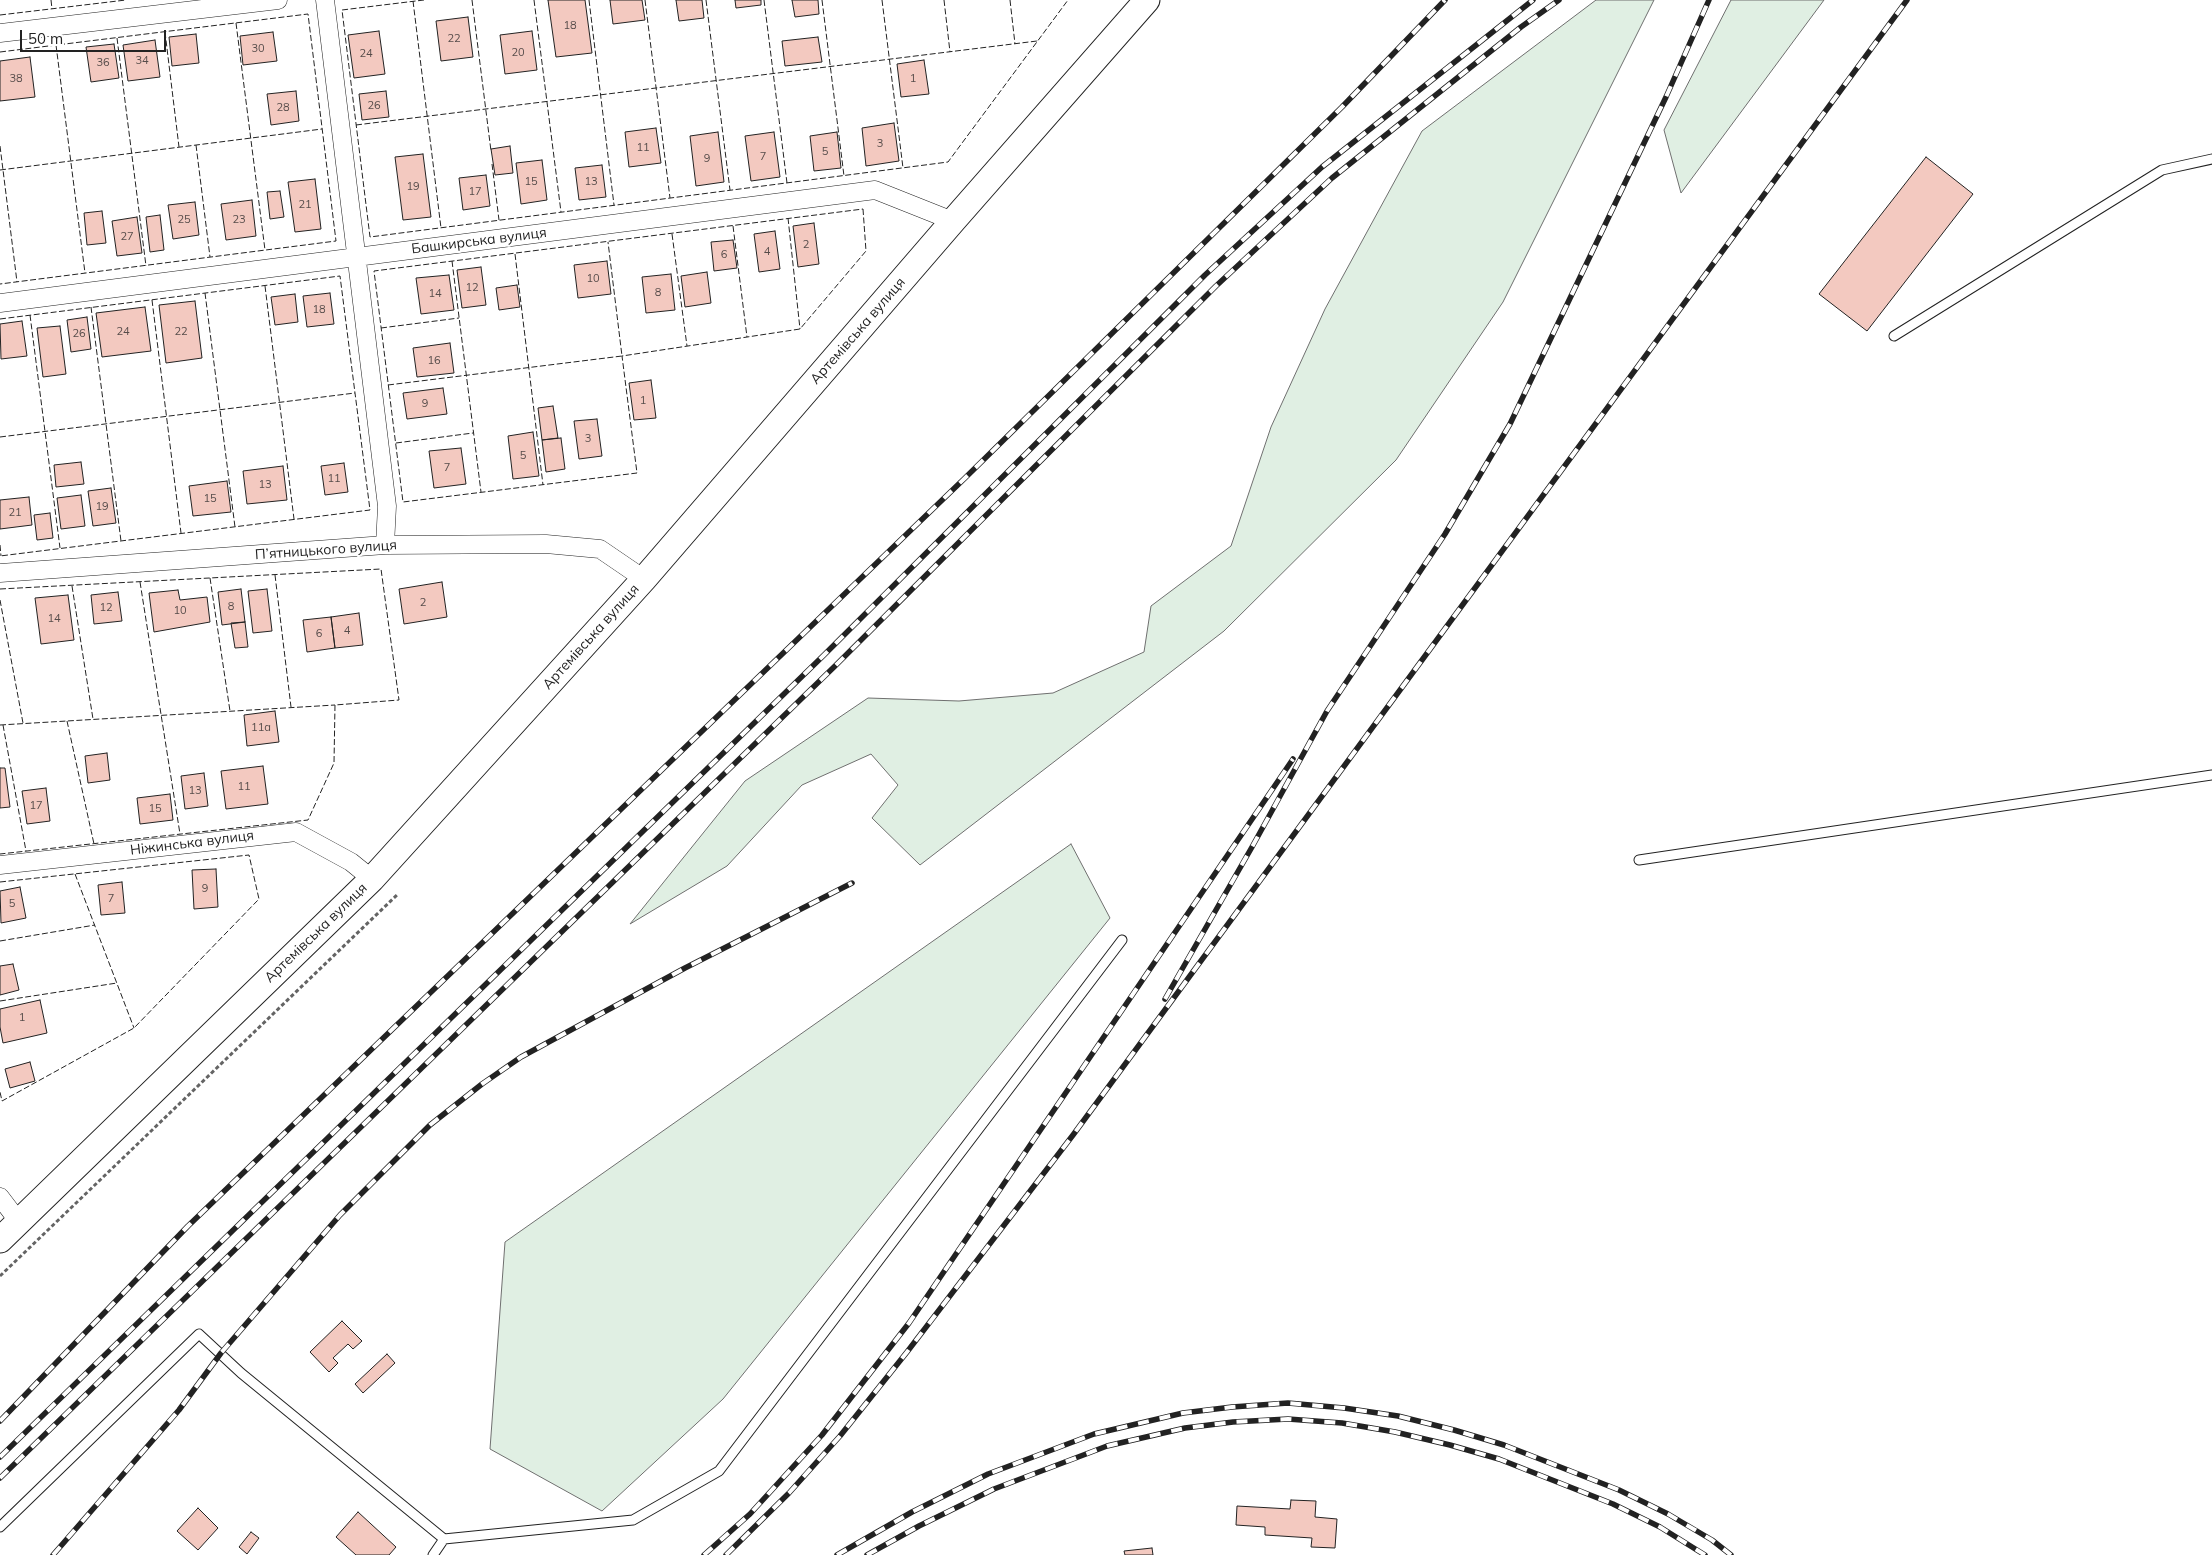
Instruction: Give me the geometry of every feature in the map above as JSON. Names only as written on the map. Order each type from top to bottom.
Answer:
[{"type":"main road","name":"Артемівська вулиця","points":[[0,1240],[372,878],[644,579],[953,221],[1147,0]]},
{"type":"street","points":[[0,33],[278,0]]},
{"type":"street","points":[[325,0],[388,506],[385,545]]},
{"type":"street","name":"Башкирська вулиця","points":[[0,303],[875,190],[953,221]]},
{"type":"street","name":"П’ятницького вулиця","points":[[0,573],[385,545],[546,544],[600,548],[644,579]]},
{"type":"street","name":"Ніжинська вулиця","points":[[0,865],[296,832],[351,862],[372,878]]},
{"type":"street","points":[[0,1197],[19,1222]]},
{"type":"lane","points":[[1894,336],[2162,170],[2212,160]]},
{"type":"lane","points":[[1639,860],[2212,775]]},
{"type":"lane","points":[[0,1527],[199,1334],[242,1373],[444,1539],[633,1520],[719,1472],[1122,940]]},
{"type":"lane","points":[[433,1555],[444,1539]]},
{"type":"path","points":[[0,1276],[397,895]]},
{"type":"green space","points":[[1596,0],[1654,0],[1503,302],[1396,460],[1224,631],[920,865],[872,818],[898,785],[871,754],[802,785],[727,866],[630,924],[745,781],[868,698],[959,701],[1053,693],[1144,652],[1151,606],[1231,546],[1271,427],[1325,309],[1422,131]]},
{"type":"green space","points":[[1731,0],[1824,0],[1681,193],[1664,130]]},
{"type":"green space","points":[[1071,844],[1110,918],[723,1399],[602,1511],[490,1449],[505,1242]]},
{"type":"building","points":[[548,0],[585,0],[592,53],[556,57]]},
{"type":"building","points":[[610,0],[642,0],[645,20],[613,24]]},
{"type":"building","points":[[676,0],[702,0],[704,18],[679,21]]},
{"type":"building","points":[[735,0],[761,0],[761,5],[736,8]]},
{"type":"building","points":[[792,0],[818,0],[819,14],[795,17]]},
{"type":"building","points":[[468,17],[473,57],[441,61],[436,21]]},
{"type":"building","points":[[379,31],[385,74],[354,78],[348,35]]},
{"type":"building","points":[[532,31],[537,70],[505,74],[500,35]]},
{"type":"building","points":[[273,32],[277,61],[243,65],[240,36]]},
{"type":"building","points":[[196,34],[199,63],[172,66],[169,37]]},
{"type":"building","points":[[818,37],[822,62],[785,66],[782,41]]},
{"type":"building","points":[[155,40],[160,77],[128,81],[123,45]]},
{"type":"building","points":[[114,44],[119,78],[91,82],[86,47]]},
{"type":"building","points":[[30,57],[35,97],[0,101],[0,61]]},
{"type":"building","points":[[924,60],[929,94],[901,97],[897,64]]},
{"type":"building","points":[[296,91],[299,121],[271,125],[267,94]]},
{"type":"building","points":[[386,91],[389,117],[362,120],[359,94]]},
{"type":"building","points":[[894,123],[899,161],[866,166],[862,128]]},
{"type":"building","points":[[656,128],[661,163],[629,167],[625,132]]},
{"type":"building","points":[[718,132],[724,182],[696,186],[690,136]]},
{"type":"building","points":[[774,132],[780,177],[751,181],[745,136]]},
{"type":"building","points":[[837,132],[841,168],[814,171],[810,136]]},
{"type":"building","points":[[510,146],[513,173],[495,175],[491,149]]},
{"type":"building","points":[[423,154],[431,217],[403,220],[395,157]]},
{"type":"building","points":[[1926,157],[1973,194],[1867,331],[1819,294]]},
{"type":"building","points":[[542,160],[547,200],[521,204],[516,163]]},
{"type":"building","points":[[602,165],[606,197],[579,200],[575,168]]},
{"type":"building","points":[[486,175],[490,206],[463,210],[459,178]]},
{"type":"building","points":[[315,179],[321,229],[295,232],[288,182]]},
{"type":"building","points":[[280,191],[284,217],[270,219],[267,192]]},
{"type":"building","points":[[252,200],[256,236],[226,240],[221,204]]},
{"type":"building","points":[[195,202],[199,235],[173,239],[168,205]]},
{"type":"building","points":[[102,211],[106,243],[87,245],[84,213]]},
{"type":"building","points":[[160,215],[164,250],[150,252],[146,217]]},
{"type":"building","points":[[137,217],[142,253],[117,256],[112,221]]},
{"type":"building","points":[[814,223],[819,264],[798,267],[793,226]]},
{"type":"building","points":[[775,231],[780,269],[759,272],[754,234]]},
{"type":"building","points":[[733,240],[737,268],[714,271],[711,242]]},
{"type":"building","points":[[607,261],[611,294],[578,298],[574,265]]},
{"type":"building","points":[[481,267],[486,305],[462,308],[457,270]]},
{"type":"building","points":[[707,272],[711,303],[685,307],[681,276]]},
{"type":"building","points":[[671,274],[675,310],[646,313],[642,277]]},
{"type":"building","points":[[449,275],[454,310],[421,314],[416,278]]},
{"type":"building","points":[[517,285],[520,307],[499,310],[496,288]]},
{"type":"building","points":[[330,293],[334,324],[307,327],[303,296]]},
{"type":"building","points":[[295,294],[298,322],[275,325],[271,297]]},
{"type":"building","points":[[195,301],[202,358],[166,363],[159,305]]},
{"type":"building","points":[[145,307],[151,351],[102,357],[96,313]]},
{"type":"building","points":[[87,317],[91,349],[71,352],[67,320]]},
{"type":"building","points":[[22,321],[27,356],[1,359],[0,324]]},
{"type":"building","points":[[60,326],[66,374],[43,377],[37,328]]},
{"type":"building","points":[[450,343],[454,373],[417,377],[413,348]]},
{"type":"building","points":[[651,380],[656,418],[634,420],[629,383]]},
{"type":"building","points":[[443,388],[447,414],[407,419],[403,393]]},
{"type":"building","points":[[553,406],[558,438],[542,440],[538,408]]},
{"type":"building","points":[[597,419],[602,456],[579,459],[574,421]]},
{"type":"building","points":[[533,432],[539,476],[513,479],[508,436]]},
{"type":"building","points":[[561,438],[565,469],[546,472],[542,440]]},
{"type":"building","points":[[461,448],[466,484],[434,488],[429,451]]},
{"type":"building","points":[[81,462],[84,484],[56,487],[54,465]]},
{"type":"building","points":[[344,463],[348,492],[325,495],[321,466]]},
{"type":"building","points":[[283,466],[287,500],[247,504],[243,471]]},
{"type":"building","points":[[227,481],[231,512],[193,516],[189,486]]},
{"type":"building","points":[[111,488],[116,523],[93,526],[88,491]]},
{"type":"building","points":[[81,495],[85,526],[61,529],[57,498]]},
{"type":"building","points":[[29,497],[32,525],[0,529],[0,500]]},
{"type":"building","points":[[50,513],[53,538],[37,540],[34,515]]},
{"type":"building","points":[[442,582],[447,617],[404,624],[399,589]]},
{"type":"building","points":[[241,589],[245,622],[222,625],[218,592]]},
{"type":"building","points":[[267,589],[272,631],[253,633],[248,591]]},
{"type":"building","points":[[178,590],[180,600],[207,597],[210,622],[154,632],[149,593]]},
{"type":"building","points":[[118,592],[122,621],[94,624],[91,595]]},
{"type":"building","points":[[68,595],[74,640],[41,644],[35,598]]},
{"type":"building","points":[[359,613],[363,645],[335,648],[331,617]]},
{"type":"building","points":[[331,617],[335,648],[307,652],[303,620]]},
{"type":"building","points":[[245,622],[248,647],[235,648],[231,623]]},
{"type":"building","points":[[275,711],[279,742],[247,746],[244,715]]},
{"type":"building","points":[[107,753],[110,780],[88,783],[85,756]]},
{"type":"building","points":[[263,766],[268,804],[226,809],[221,771]]},
{"type":"building","points":[[0,768],[5,768],[10,807],[0,808]]},
{"type":"building","points":[[204,773],[208,806],[185,809],[181,776]]},
{"type":"building","points":[[46,788],[50,821],[27,824],[22,791]]},
{"type":"building","points":[[170,794],[173,820],[140,824],[137,798]]},
{"type":"building","points":[[216,869],[218,907],[194,909],[192,870]]},
{"type":"building","points":[[122,882],[125,913],[101,915],[98,885]]},
{"type":"building","points":[[20,887],[26,918],[1,923],[0,891]]},
{"type":"building","points":[[13,964],[19,990],[0,995],[0,966]]},
{"type":"building","points":[[40,1000],[47,1033],[3,1043],[0,1027],[0,1009]]},
{"type":"building","points":[[30,1062],[35,1081],[10,1088],[5,1069]]},
{"type":"building","points":[[342,1321],[362,1341],[353,1349],[348,1344],[333,1358],[338,1363],[329,1372],[310,1352]]},
{"type":"building","points":[[387,1354],[395,1363],[363,1393],[355,1384]]},
{"type":"building","points":[[1291,1500],[1316,1501],[1315,1517],[1337,1519],[1335,1548],[1311,1547],[1312,1538],[1265,1535],[1265,1527],[1236,1525],[1237,1506],[1290,1509]]},
{"type":"building","points":[[198,1508],[218,1528],[198,1550],[177,1531]]},
{"type":"building","points":[[358,1512],[396,1547],[389,1555],[356,1555],[336,1537]]},
{"type":"building","points":[[251,1532],[259,1538],[247,1554],[239,1547]]},
{"type":"building","points":[[1152,1548],[1153,1555],[1125,1555],[1124,1551]]},
{"type":"railway","points":[[0,1421],[188,1226],[965,478],[1342,107],[1445,0]]},
{"type":"railway","points":[[0,1457],[824,655],[1205,275],[1322,167],[1533,0]]},
{"type":"railway","points":[[0,1478],[835,666],[1216,286],[1332,178],[1521,27],[1559,0]]},
{"type":"railway","points":[[1165,999],[1327,711],[1445,534],[1510,424],[1666,97],[1709,0]]},
{"type":"railway","points":[[726,1555],[789,1493],[840,1436],[907,1352],[1073,1135],[1907,0]]},
{"type":"railway","points":[[704,1555],[750,1514],[822,1435],[909,1323],[1293,759]]},
{"type":"railway","points":[[53,1555],[179,1410],[221,1353],[340,1215],[430,1125],[482,1084],[521,1057],[685,968],[852,883]]},
{"type":"railway","points":[[837,1555],[912,1512],[988,1474],[1094,1434],[1183,1413],[1288,1403],[1344,1408],[1398,1416],[1504,1445],[1619,1490],[1668,1514],[1712,1540],[1731,1555]]},
{"type":"railway","points":[[867,1555],[919,1526],[994,1489],[1107,1446],[1185,1428],[1233,1422],[1288,1419],[1342,1423],[1395,1432],[1499,1459],[1613,1504],[1660,1527],[1705,1555]]},
{"type":"fence","points":[[51,0],[52,9]]},
{"type":"fence","points":[[0,15],[126,0]]},
{"type":"fence","points":[[424,0],[342,10],[370,237],[948,162],[1068,0]]},
{"type":"fence","points":[[472,0],[491,151]]},
{"type":"fence","points":[[534,0],[561,212]]},
{"type":"fence","points":[[589,0],[614,205]]},
{"type":"fence","points":[[645,0],[670,198]]},
{"type":"fence","points":[[706,0],[730,190]]},
{"type":"fence","points":[[764,0],[787,183]]},
{"type":"fence","points":[[822,0],[844,176]]},
{"type":"fence","points":[[882,0],[903,168]]},
{"type":"fence","points":[[944,0],[950,52]]},
{"type":"fence","points":[[1010,0],[1015,44]]},
{"type":"fence","points":[[413,1],[441,228]]},
{"type":"fence","points":[[0,52],[308,14],[336,241],[0,284]]},
{"type":"fence","points":[[236,23],[265,250]]},
{"type":"fence","points":[[165,32],[179,147]]},
{"type":"fence","points":[[117,38],[146,266]]},
{"type":"fence","points":[[356,125],[1037,41]]},
{"type":"fence","points":[[56,45],[85,273]]},
{"type":"fence","points":[[0,170],[322,129]]},
{"type":"fence","points":[[196,145],[210,257]]},
{"type":"fence","points":[[0,146],[17,282]]},
{"type":"fence","points":[[492,164],[499,220]]},
{"type":"fence","points":[[863,209],[866,251],[800,329],[622,356],[637,473],[403,502],[374,271],[863,209]]},
{"type":"fence","points":[[788,218],[800,329]]},
{"type":"fence","points":[[733,226],[747,337]]},
{"type":"fence","points":[[672,234],[687,346]]},
{"type":"fence","points":[[388,385],[622,356],[608,242]]},
{"type":"fence","points":[[515,254],[543,485]]},
{"type":"fence","points":[[452,261],[481,492]]},
{"type":"fence","points":[[0,319],[340,276],[370,510],[0,556]]},
{"type":"fence","points":[[265,286],[294,519]]},
{"type":"fence","points":[[205,293],[235,527]]},
{"type":"fence","points":[[152,300],[181,533]]},
{"type":"fence","points":[[91,307],[121,541]]},
{"type":"fence","points":[[30,315],[60,548]]},
{"type":"fence","points":[[381,328],[459,318]]},
{"type":"fence","points":[[0,437],[355,393]]},
{"type":"fence","points":[[396,443],[473,433]]},
{"type":"fence","points":[[0,545],[1,556]]},
{"type":"fence","points":[[0,589],[381,569],[399,700],[335,705],[334,763],[308,820],[0,854]]},
{"type":"fence","points":[[275,575],[291,707]]},
{"type":"fence","points":[[210,578],[230,711]]},
{"type":"fence","points":[[140,582],[180,834]]},
{"type":"fence","points":[[72,586],[93,719]]},
{"type":"fence","points":[[0,600],[23,723]]},
{"type":"fence","points":[[0,725],[335,705]]},
{"type":"fence","points":[[67,721],[94,844]]},
{"type":"fence","points":[[3,725],[26,851]]},
{"type":"fence","points":[[0,882],[249,855],[259,899],[134,1028],[2,1101],[0,1092]]},
{"type":"fence","points":[[75,874],[134,1028]]},
{"type":"fence","points":[[0,941],[95,925]]},
{"type":"fence","points":[[0,1001],[117,983]]}]
